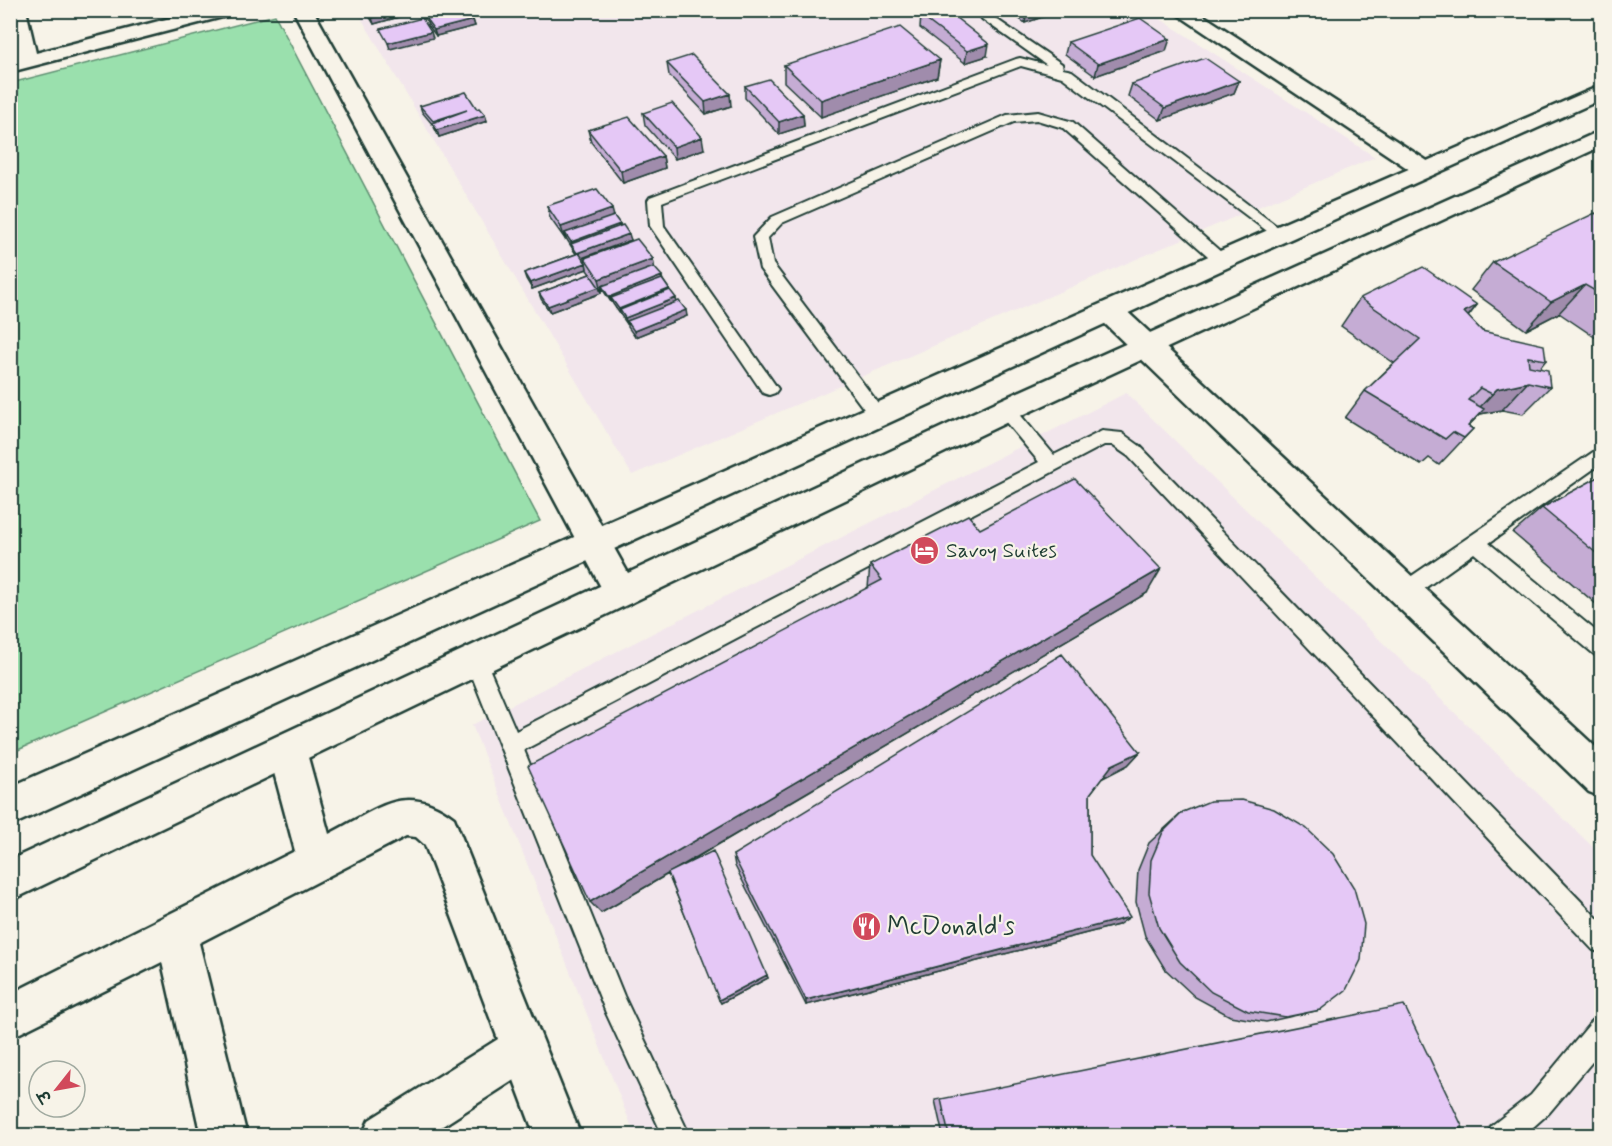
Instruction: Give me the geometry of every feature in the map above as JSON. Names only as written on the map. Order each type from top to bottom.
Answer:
[{"type":"street","points":[[16,10],[19,64],[227,10]]},
{"type":"street","points":[[303,10],[621,592]]},
{"type":"street","points":[[1181,10],[1424,169]]},
{"type":"street","points":[[10,807],[1424,169],[1602,91]]},
{"type":"street","points":[[10,880],[1006,410],[1602,137]]},
{"type":"street","points":[[1110,312],[1602,779]]},
{"type":"street","points":[[287,750],[317,861]]},
{"type":"street","points":[[10,1017],[404,817],[424,819],[440,832],[558,1136]]},
{"type":"street","points":[[176,933],[224,1136]]},
{"type":"street","points":[[385,1136],[524,1048]]},
{"type":"lane","points":[[986,15],[1280,234]]},
{"type":"lane","points":[[769,389],[657,226],[655,200],[1020,62],[1067,74]]},
{"type":"lane","points":[[878,415],[765,265],[760,237],[777,220],[1012,118],[1038,116],[1068,125],[1222,260]]},
{"type":"lane","points":[[1006,410],[1052,465]]},
{"type":"lane","points":[[511,745],[1102,438],[1116,438],[1126,444],[1602,940]]},
{"type":"lane","points":[[1404,592],[1602,453]]},
{"type":"lane","points":[[1475,542],[1602,649]]},
{"type":"lane","points":[[476,661],[615,1004],[676,1136]]},
{"type":"lane","points":[[1501,1136],[1540,1104],[1602,1029]]},
{"type":"shaded area","points":[[357,11],[1148,11],[1375,157],[632,475]]},
{"type":"shaded area","points":[[1126,393],[1601,855],[1601,1135],[635,1135],[472,725]]},
{"type":"green space","points":[[275,15],[540,521],[11,753],[11,83]]},
{"type":"building","points":[[367,10],[398,10],[372,18]]},
{"type":"building","points":[[466,10],[473,20],[434,30],[426,19]]},
{"type":"building","points":[[938,10],[946,10],[989,44],[967,51],[921,16]]},
{"type":"building","points":[[422,18],[431,32],[388,43],[380,29]]},
{"type":"building","points":[[1140,18],[1170,39],[1098,64],[1068,42]]},
{"type":"building","points":[[900,27],[940,60],[821,100],[784,65]]},
{"type":"building","points":[[692,55],[730,94],[705,102],[667,63]]},
{"type":"building","points":[[1205,58],[1239,81],[1165,108],[1132,84]]},
{"type":"building","points":[[769,79],[803,114],[779,122],[745,86]]},
{"type":"building","points":[[466,92],[477,109],[479,108],[485,115],[437,130],[432,123],[467,110],[433,121],[420,106]]},
{"type":"building","points":[[672,103],[702,137],[674,147],[643,113]]},
{"type":"building","points":[[629,117],[663,156],[621,171],[588,130]]},
{"type":"building","points":[[597,189],[612,209],[561,227],[547,206]]},
{"type":"building","points":[[1595,213],[1602,217],[1602,295],[1585,285],[1551,302],[1493,262]]},
{"type":"building","points":[[614,216],[620,224],[571,242],[565,233]]},
{"type":"building","points":[[623,225],[629,234],[577,253],[571,244]]},
{"type":"building","points":[[637,239],[653,259],[599,279],[585,258]]},
{"type":"building","points":[[579,253],[586,263],[530,283],[524,273]]},
{"type":"building","points":[[654,267],[662,276],[609,297],[602,286]]},
{"type":"building","points":[[1423,267],[1477,305],[1464,312],[1482,331],[1544,345],[1546,360],[1528,357],[1529,366],[1548,370],[1550,387],[1528,382],[1497,389],[1492,394],[1480,388],[1468,400],[1484,409],[1468,426],[1473,429],[1464,438],[1453,432],[1445,439],[1365,391],[1420,339],[1360,298]]},
{"type":"building","points":[[590,274],[599,287],[548,306],[539,293]]},
{"type":"building","points":[[662,279],[669,289],[619,309],[611,298]]},
{"type":"building","points":[[670,290],[676,298],[625,318],[620,310]]},
{"type":"building","points":[[679,301],[686,310],[634,331],[627,321]]},
{"type":"building","points":[[1602,475],[1602,558],[1542,508]]},
{"type":"building","name":"Savoy Suites","points":[[1075,479],[1161,569],[590,902],[528,766],[882,580],[870,565],[968,515],[980,529]]},
{"type":"building","points":[[1062,654],[1140,752],[1112,765],[1090,794],[1090,855],[1130,917],[806,1000],[733,855]]},
{"type":"building","points":[[1242,800],[1274,809],[1306,828],[1333,854],[1354,888],[1364,924],[1361,960],[1346,990],[1320,1010],[1286,1017],[1248,1011],[1211,992],[1180,962],[1159,928],[1149,893],[1151,860],[1163,832],[1183,812],[1210,801]]},
{"type":"building","points":[[713,851],[767,975],[719,1000],[668,873]]},
{"type":"building","points":[[1404,1005],[1463,1128],[1428,1136],[949,1136],[941,1099]]},
{"type":"place","name":"Savoy Suites","points":[[925,551]]},
{"type":"place","name":"McDonald's","points":[[866,927]]}]
